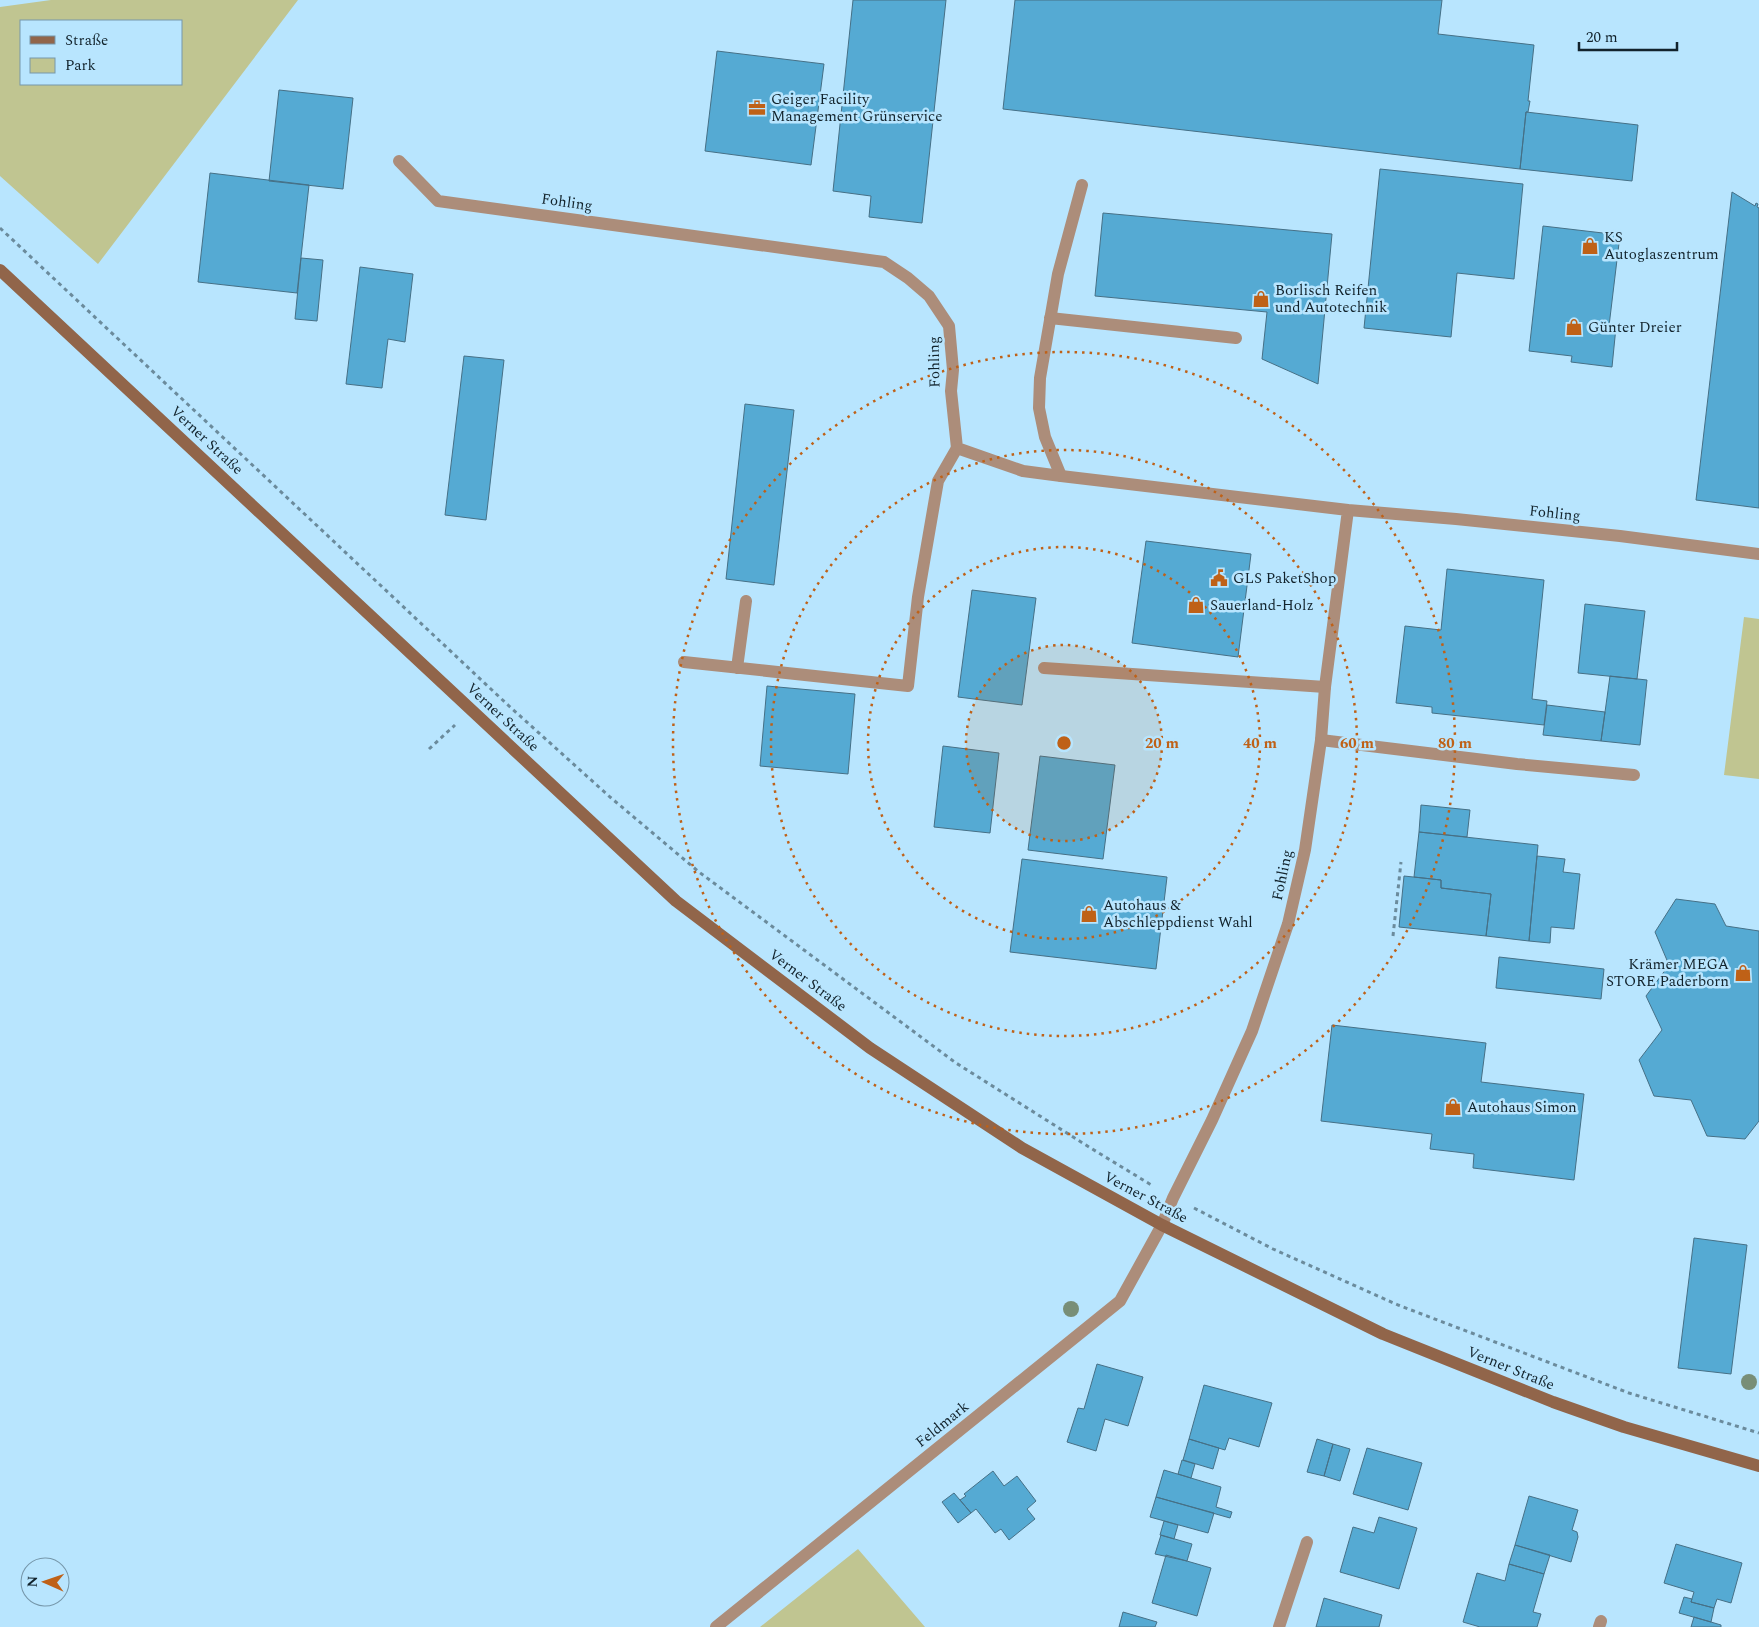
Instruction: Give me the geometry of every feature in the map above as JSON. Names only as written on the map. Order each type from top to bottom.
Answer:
[{"type":"main road","name":"Verner Straße","points":[[0,270],[676,901],[870,1048],[1022,1148],[1162,1224],[1383,1334],[1553,1402],[1624,1427],[1759,1466]]},
{"type":"street","name":"Fohling","points":[[399,161],[438,201],[884,262],[908,278],[929,296],[949,326],[953,370],[950,391],[957,448],[1023,471],[1348,510],[1572,531],[1759,554]]},
{"type":"street","points":[[1061,476],[1045,437],[1039,408],[1040,378],[1058,274],[1082,185]]},
{"type":"street","points":[[1050,318],[1236,338]]},
{"type":"street","points":[[684,662],[908,686],[918,598],[938,480],[957,448]]},
{"type":"street","name":"Fohling","points":[[1162,1224],[1252,1031],[1288,924],[1305,850],[1321,740],[1325,687],[1348,510]]},
{"type":"street","points":[[737,668],[746,601]]},
{"type":"street","points":[[1044,668],[1325,687]]},
{"type":"street","points":[[1321,740],[1517,764],[1634,775]]},
{"type":"street","name":"Feldmark","points":[[716,1627],[1120,1301],[1162,1224]]},
{"type":"street","points":[[1279,1627],[1307,1542]]},
{"type":"path","points":[[0,228],[610,797],[699,872],[956,1063],[1088,1147],[1173,1198],[1273,1249],[1398,1305],[1629,1393],[1759,1433]]},
{"type":"path","points":[[429,749],[471,709]]},
{"type":"path","points":[[1393,936],[1401,862]]},
{"type":"green space","points":[[51,0],[298,0],[98,264],[0,176],[0,7]]},
{"type":"green space","points":[[1744,617],[1759,619],[1759,779],[1724,775]]},
{"type":"green space","points":[[858,1549],[925,1627],[760,1627]]},
{"type":"building","points":[[853,0],[946,0],[922,223],[869,217],[871,196],[833,191]]},
{"type":"building","points":[[1015,0],[1442,0],[1438,34],[1534,45],[1528,101],[1530,101],[1528,112],[1526,112],[1520,169],[1003,109]]},
{"type":"building","points":[[717,51],[824,64],[811,165],[705,151]]},
{"type":"building","points":[[279,90],[353,98],[343,189],[269,181]]},
{"type":"building","points":[[1526,112],[1638,125],[1632,181],[1520,169]]},
{"type":"building","points":[[1380,169],[1523,184],[1514,279],[1457,273],[1451,337],[1364,328]]},
{"type":"building","points":[[210,173],[309,185],[297,293],[198,282]]},
{"type":"building","points":[[1732,192],[1755,206],[1756,203],[1758,204],[1757,207],[1759,208],[1759,508],[1696,500]]},
{"type":"building","points":[[1103,213],[1332,234],[1318,384],[1262,359],[1267,312],[1095,296]]},
{"type":"building","points":[[1543,226],[1620,235],[1609,326],[1616,327],[1612,367],[1571,362],[1572,356],[1529,351]]},
{"type":"building","points":[[301,258],[323,260],[317,321],[295,319]]},
{"type":"building","points":[[360,267],[413,274],[405,342],[388,339],[382,388],[346,384]]},
{"type":"building","points":[[464,356],[504,360],[486,520],[445,515]]},
{"type":"building","points":[[745,404],[794,410],[774,585],[726,579]]},
{"type":"building","points":[[1146,541],[1251,554],[1238,657],[1132,643]]},
{"type":"building","points":[[1447,569],[1544,580],[1532,699],[1547,701],[1544,725],[1432,713],[1432,707],[1396,703],[1405,626],[1441,630]]},
{"type":"building","points":[[972,590],[1036,598],[1022,705],[958,697]]},
{"type":"building","points":[[1585,604],[1645,611],[1637,679],[1578,673]]},
{"type":"building","points":[[1610,676],[1647,680],[1640,745],[1601,741]]},
{"type":"building","points":[[767,686],[855,694],[848,774],[760,766]]},
{"type":"building","points":[[1547,705],[1605,712],[1601,741],[1543,735]]},
{"type":"building","points":[[943,746],[999,753],[990,833],[934,827]]},
{"type":"building","points":[[1040,756],[1115,765],[1103,859],[1028,850]]},
{"type":"building","points":[[1421,805],[1470,810],[1467,837],[1419,832]]},
{"type":"building","points":[[1419,832],[1538,845],[1529,941],[1486,936],[1491,894],[1441,888],[1441,880],[1414,877]]},
{"type":"building","points":[[1537,856],[1565,859],[1563,872],[1580,874],[1574,929],[1551,927],[1550,943],[1529,941]]},
{"type":"building","name":"Autohaus & Abschleppdienst Wahl","points":[[1022,859],[1167,877],[1156,969],[1010,952]]},
{"type":"building","points":[[1404,876],[1441,880],[1441,888],[1491,894],[1486,936],[1399,927]]},
{"type":"building","points":[[1676,899],[1715,904],[1726,926],[1759,931],[1759,1121],[1745,1139],[1707,1136],[1691,1100],[1654,1096],[1639,1060],[1662,1030],[1646,996],[1669,965],[1655,932]]},
{"type":"building","points":[[1499,957],[1604,969],[1601,999],[1496,988]]},
{"type":"building","name":"Autohaus Simon","points":[[1332,1025],[1486,1043],[1481,1082],[1584,1094],[1574,1180],[1473,1168],[1474,1154],[1430,1149],[1432,1134],[1321,1121]]},
{"type":"building","points":[[1694,1238],[1747,1245],[1731,1374],[1678,1368]]},
{"type":"building","points":[[1097,1364],[1143,1377],[1128,1426],[1105,1419],[1096,1451],[1067,1442],[1078,1408],[1084,1409]]},
{"type":"building","points":[[1204,1385],[1272,1403],[1259,1447],[1229,1438],[1225,1450],[1189,1439]]},
{"type":"building","points":[[1189,1439],[1219,1448],[1213,1469],[1183,1460]]},
{"type":"building","points":[[1317,1439],[1333,1444],[1324,1476],[1307,1472]]},
{"type":"building","points":[[1333,1444],[1350,1449],[1340,1481],[1324,1476]]},
{"type":"building","points":[[1367,1448],[1422,1463],[1408,1510],[1353,1494]]},
{"type":"building","points":[[1182,1460],[1195,1464],[1191,1478],[1178,1474]]},
{"type":"building","points":[[1164,1470],[1221,1487],[1216,1507],[1232,1512],[1230,1518],[1156,1497]]},
{"type":"building","points":[[993,1471],[1004,1486],[1017,1476],[1036,1501],[1027,1509],[1035,1519],[1009,1540],[1001,1529],[995,1533],[976,1509],[971,1513],[960,1500],[966,1496],[964,1494]]},
{"type":"building","points":[[954,1493],[971,1513],[958,1523],[942,1502]]},
{"type":"building","points":[[1529,1496],[1578,1510],[1572,1530],[1577,1532],[1578,1537],[1571,1562],[1515,1545]]},
{"type":"building","points":[[1156,1497],[1214,1513],[1208,1533],[1150,1517]]},
{"type":"building","points":[[1379,1517],[1417,1528],[1399,1589],[1340,1572],[1353,1527],[1374,1533]]},
{"type":"building","points":[[1164,1521],[1178,1525],[1174,1539],[1160,1535]]},
{"type":"building","points":[[1161,1535],[1192,1544],[1187,1561],[1155,1554]]},
{"type":"building","points":[[1676,1544],[1742,1563],[1731,1603],[1717,1599],[1714,1608],[1691,1602],[1694,1592],[1664,1583]]},
{"type":"building","points":[[1515,1545],[1550,1555],[1544,1574],[1509,1564]]},
{"type":"building","points":[[1166,1555],[1211,1568],[1197,1616],[1152,1603]]},
{"type":"building","points":[[1509,1564],[1544,1574],[1533,1612],[1541,1614],[1537,1627],[1480,1627],[1463,1622],[1477,1573],[1505,1581]]},
{"type":"building","points":[[1684,1597],[1692,1599],[1691,1602],[1714,1608],[1711,1622],[1679,1613]]},
{"type":"building","points":[[1324,1598],[1382,1615],[1379,1627],[1316,1627]]},
{"type":"building","points":[[1123,1612],[1157,1622],[1155,1627],[1119,1627]]},
{"type":"building","points":[[1694,1617],[1721,1625],[1721,1627],[1691,1627]]},
{"type":"place","name":"Geiger Facility Management Grünservice","points":[[757,108]]},
{"type":"place","name":"KS Autoglaszentrum","points":[[1590,246]]},
{"type":"place","name":"Borlisch Reifen und Autotechnik","points":[[1261,299]]},
{"type":"place","name":"Günter Dreier","points":[[1574,327]]},
{"type":"place","name":"GLS PaketShop","points":[[1219,578]]},
{"type":"place","name":"Sauerland-Holz","points":[[1196,605]]},
{"type":"place","name":"Autohaus & Abschleppdienst Wahl","points":[[1089,914]]},
{"type":"place","name":"Krämer MEGA STORE Paderborn","points":[[1743,973]]},
{"type":"place","name":"Autohaus Simon","points":[[1453,1107]]}]
